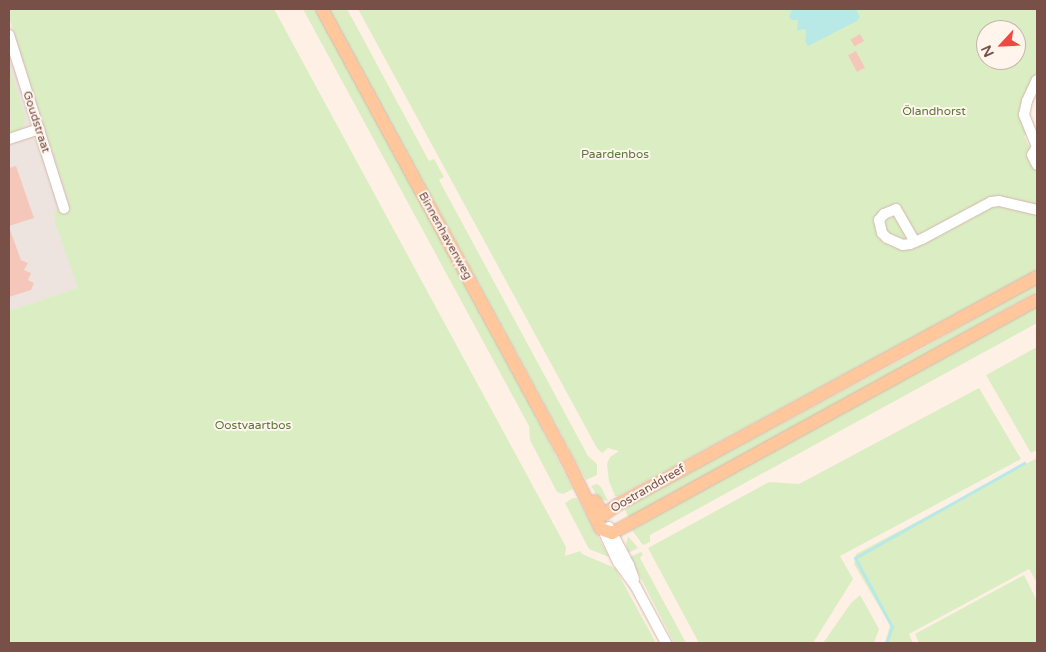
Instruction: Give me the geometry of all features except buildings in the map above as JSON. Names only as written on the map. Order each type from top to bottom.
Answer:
[{"type":"main road","name":"Binnenhavenweg","points":[[322,9],[607,531]]},
{"type":"main road","name":"Oostranddreef","points":[[602,515],[1037,277]]},
{"type":"main road","name":"Oostranddreef","points":[[607,531],[1037,300]]},
{"type":"main road","name":"Binnenhavenweg","points":[[568,462],[583,480],[602,515]]},
{"type":"street","name":"Goudstraat","points":[[9,35],[64,208]]},
{"type":"street","points":[[1037,80],[1027,101],[1024,115],[1037,147],[1032,155],[1033,161],[1037,165]]},
{"type":"street","points":[[9,139],[39,129]]},
{"type":"street","points":[[915,242],[991,202],[999,201],[1037,210]]},
{"type":"street","name":"Oostranddreef","points":[[602,515],[607,531]]},
{"type":"street","name":"Binnenhavenweg","points":[[607,531],[622,569],[636,587],[666,643]]},
{"type":"shaded area","points":[[9,22],[38,84],[103,285],[9,316]]},
{"type":"green space","name":"Oostvaartbos","points":[[9,9],[274,9],[566,547],[565,556],[580,551],[582,554],[615,568],[656,643],[9,643],[9,311],[78,288],[56,225],[54,211],[70,205],[9,18]]},
{"type":"green space","points":[[303,9],[316,9],[531,407],[573,489],[563,494],[557,492],[530,440],[529,426]]},
{"type":"green space","points":[[329,9],[347,9],[429,161],[434,159],[444,177],[439,180],[588,456],[597,464],[597,475],[586,480]]},
{"type":"green space","name":"Paardenbos","points":[[358,9],[792,9],[790,14],[798,20],[798,26],[806,30],[805,41],[860,17],[856,9],[1037,9],[1037,77],[1023,113],[1030,133],[1024,136],[1030,148],[1028,154],[1037,166],[1037,270],[618,496],[615,496],[609,481],[607,464],[610,457],[619,451],[608,448],[602,453],[597,448]]},
{"type":"green space","points":[[9,65],[26,119],[21,130],[9,135],[9,125],[11,124]]},
{"type":"green space","points":[[1037,283],[1037,291],[631,522],[624,508],[923,348]]},
{"type":"green space","points":[[1037,303],[1037,323],[650,535],[650,542],[643,545],[632,530]]},
{"type":"green space","points":[[1037,347],[1037,450],[1031,453],[986,375]]},
{"type":"green space","points":[[979,388],[1021,459],[840,556],[853,579],[813,643],[699,643],[648,548],[769,482],[799,484]]},
{"type":"green space","points":[[1037,458],[1037,583],[1029,569],[909,634],[913,643],[885,643],[890,625],[854,564],[856,554]]},
{"type":"green space","points":[[597,484],[601,487],[608,501],[599,499],[591,486]]},
{"type":"green space","points":[[573,498],[577,498],[609,557],[589,549],[565,503]]},
{"type":"green space","points":[[628,536],[638,548],[628,553],[626,544]]},
{"type":"green space","points":[[641,552],[643,554],[640,558],[686,643],[674,643],[630,557]]},
{"type":"green space","points":[[1024,575],[1037,601],[1037,643],[919,643],[915,634]]},
{"type":"green space","points":[[860,595],[879,629],[874,643],[823,643],[851,603]]},
{"type":"water","points":[[792,9],[856,9],[860,17],[857,21],[808,46],[805,41],[806,30],[797,31],[798,20],[792,20],[789,17]]},
{"type":"waterway","points":[[886,643],[892,627],[855,558],[1024,463]]},
{"type":"park label","name":"Ölandhorst","points":[[934,112]]}]
